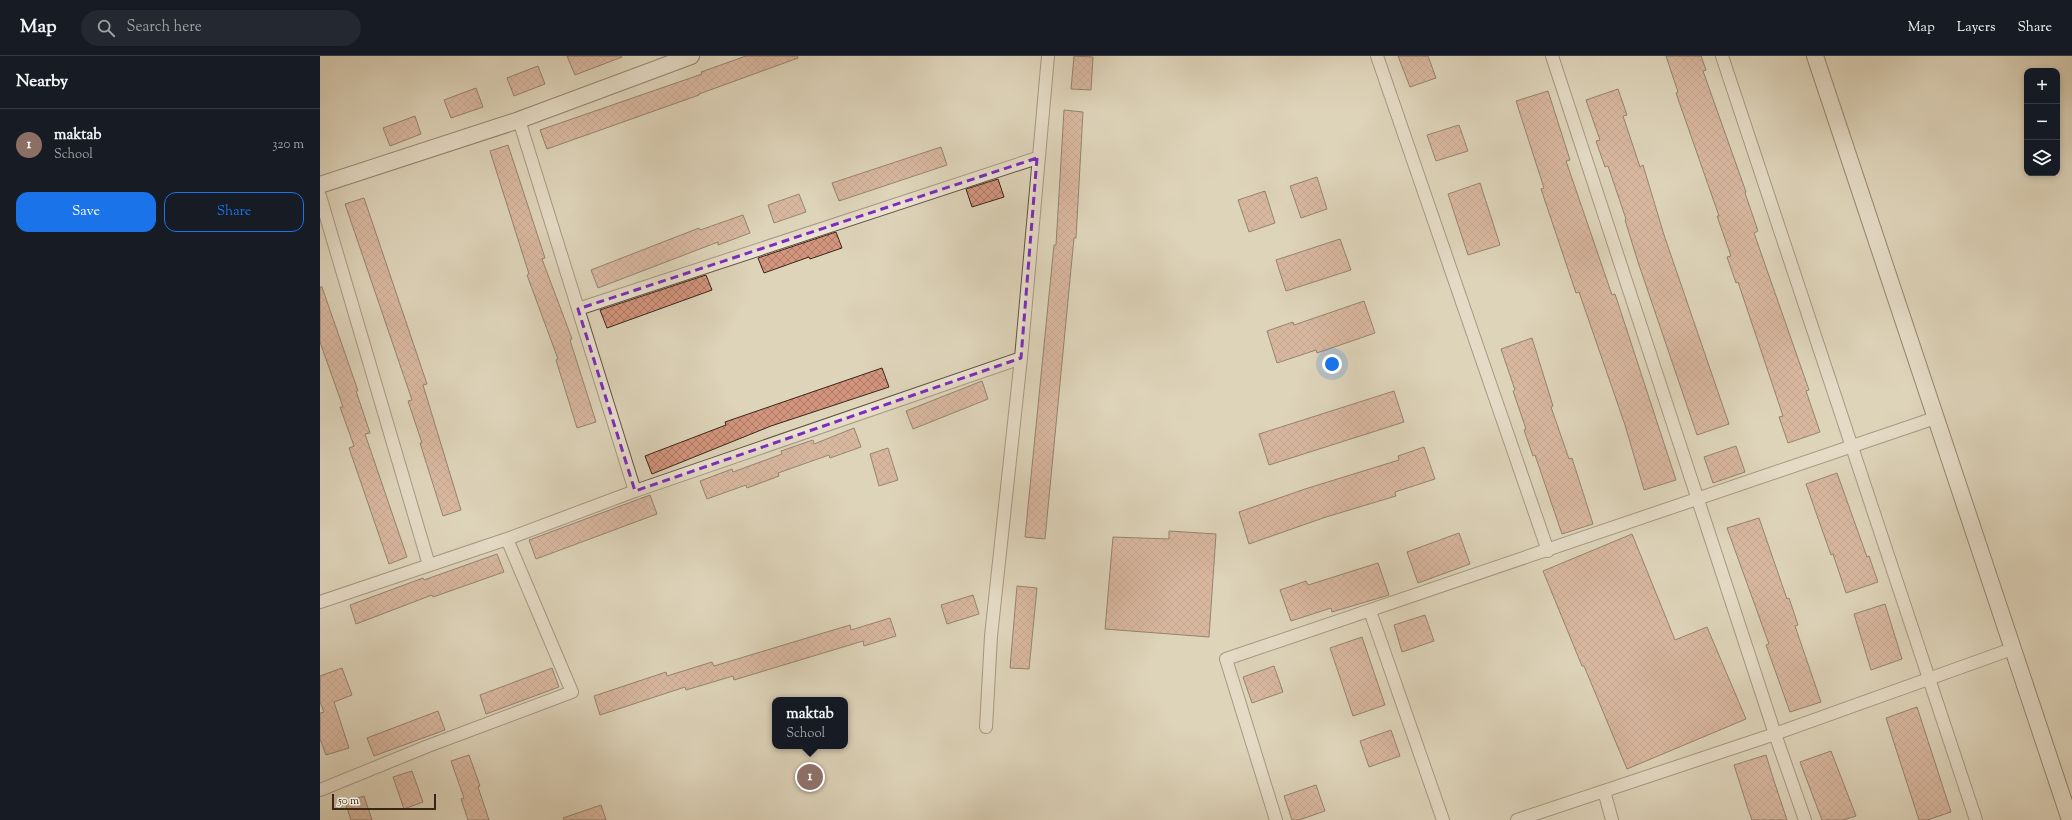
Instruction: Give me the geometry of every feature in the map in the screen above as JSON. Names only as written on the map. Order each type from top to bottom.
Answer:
[{"type":"street","points":[[320,185],[519,120],[691,56]]},
{"type":"street","points":[[986,727],[992,636],[1021,358],[1037,158],[1048,56]]},
{"type":"street","points":[[1377,56],[1548,551]]},
{"type":"street","points":[[1552,56],[1775,734],[1805,820]]},
{"type":"street","points":[[1722,56],[1851,448],[1976,820]]},
{"type":"street","points":[[1814,56],[2070,820]]},
{"type":"street","points":[[519,120],[635,491]]},
{"type":"street","points":[[578,309],[1037,158]]},
{"type":"street","points":[[320,196],[429,565]]},
{"type":"street","points":[[320,602],[507,539],[635,491],[1021,358]]},
{"type":"street","points":[[1276,820],[1226,660],[1548,551],[1697,498],[1851,448],[1935,418]]},
{"type":"street","points":[[320,790],[428,746],[572,692],[507,539]]},
{"type":"street","points":[[1370,611],[1443,820]]},
{"type":"street","points":[[1516,820],[1775,734],[2012,649]]},
{"type":"street","points":[[1604,791],[1612,820]]},
{"type":"highlighted area","points":[[1037,158],[1021,358],[635,491],[578,309]]},
{"type":"building","points":[[567,56],[621,56],[622,57],[575,75]]},
{"type":"building","points":[[746,56],[797,56],[798,58],[547,149],[540,130],[702,74],[701,72]]},
{"type":"building","points":[[1074,56],[1093,57],[1091,90],[1071,89]]},
{"type":"building","points":[[1398,56],[1428,56],[1436,78],[1410,87]]},
{"type":"building","points":[[1666,56],[1701,56],[1706,70],[1703,71],[1746,192],[1745,193],[1758,231],[1754,233],[1809,390],[1806,391],[1820,432],[1788,443],[1779,417],[1783,416],[1738,282],[1736,283],[1727,257],[1731,256],[1717,216],[1719,216],[1676,93],[1678,92]]},
{"type":"building","points":[[538,66],[545,84],[514,96],[507,78]]},
{"type":"building","points":[[476,88],[483,107],[451,118],[444,100]]},
{"type":"building","points":[[1618,89],[1627,115],[1623,116],[1640,167],[1643,165],[1664,235],[1729,424],[1697,435],[1638,262],[1625,220],[1626,219],[1608,166],[1605,167],[1596,141],[1600,140],[1586,100]]},
{"type":"building","points":[[1548,91],[1570,160],[1566,161],[1612,295],[1615,294],[1676,480],[1644,490],[1625,425],[1579,292],[1576,293],[1541,189],[1544,188],[1516,101]]},
{"type":"building","points":[[1064,110],[1083,112],[1076,238],[1074,238],[1045,539],[1025,537],[1054,245],[1056,245]]},
{"type":"building","points":[[415,116],[421,134],[390,146],[383,128]]},
{"type":"building","points":[[1459,125],[1468,151],[1436,161],[1427,135]]},
{"type":"building","points":[[508,145],[545,258],[542,259],[572,339],[570,340],[596,422],[577,428],[556,360],[558,359],[527,275],[529,274],[490,151]]},
{"type":"building","points":[[941,147],[947,165],[839,201],[832,183]]},
{"type":"building","points":[[1317,177],[1327,209],[1301,218],[1290,186]]},
{"type":"building","points":[[998,179],[1004,197],[972,207],[966,189]]},
{"type":"building","points":[[1480,183],[1500,245],[1468,255],[1448,194]]},
{"type":"building","points":[[1265,191],[1275,223],[1249,232],[1238,200]]},
{"type":"building","points":[[799,194],[806,212],[774,223],[768,205]]},
{"type":"building","points":[[364,198],[427,384],[423,385],[461,510],[443,516],[408,401],[412,400],[345,204]]},
{"type":"building","points":[[743,215],[750,233],[718,245],[718,242],[598,288],[591,270],[699,228],[700,230]]},
{"type":"building","points":[[836,232],[842,248],[810,259],[809,257],[764,273],[758,258]]},
{"type":"building","points":[[1340,239],[1351,270],[1286,291],[1276,260]]},
{"type":"building","points":[[706,275],[712,290],[607,328],[600,310]]},
{"type":"building","points":[[320,287],[322,287],[358,391],[356,391],[370,433],[365,434],[407,557],[389,564],[349,448],[354,446],[340,407],[343,407],[320,342]]},
{"type":"building","points":[[1364,301],[1375,333],[1317,353],[1316,350],[1277,363],[1267,331],[1293,322],[1294,325]]},
{"type":"building","points":[[1532,338],[1553,406],[1551,407],[1569,459],[1572,458],[1593,524],[1562,534],[1535,455],[1533,456],[1524,430],[1526,429],[1513,391],[1515,390],[1501,349]]},
{"type":"building","points":[[882,368],[889,387],[771,426],[652,474],[645,456],[726,425],[725,422]]},
{"type":"building","points":[[982,381],[988,399],[913,429],[906,411]]},
{"type":"building","points":[[1394,391],[1404,422],[1269,465],[1259,434]]},
{"type":"building","points":[[854,428],[861,447],[830,458],[829,455],[778,473],[779,476],[747,488],[746,485],[707,499],[700,481],[732,469],[733,472],[782,454],[781,451],[813,440],[814,444]]},
{"type":"building","points":[[1736,446],[1745,472],[1713,483],[1704,457]]},
{"type":"building","points":[[1424,447],[1435,479],[1395,492],[1396,496],[1326,517],[1249,544],[1239,512],[1305,489],[1399,460],[1398,456]]},
{"type":"building","points":[[888,448],[898,480],[879,486],[870,454]]},
{"type":"building","points":[[1837,473],[1867,557],[1869,556],[1878,582],[1846,593],[1833,554],[1831,555],[1806,484]]},
{"type":"building","points":[[650,495],[657,514],[536,559],[529,540]]},
{"type":"building","points":[[1759,518],[1787,599],[1789,598],[1798,625],[1795,626],[1821,702],[1790,712],[1766,645],[1769,644],[1727,528]]},
{"type":"building","points":[[1169,531],[1216,534],[1209,637],[1105,629],[1113,537],[1169,539]]},
{"type":"building","points":[[1459,533],[1470,564],[1418,583],[1407,552]]},
{"type":"building","points":[[1632,534],[1675,640],[1707,627],[1746,719],[1627,769],[1543,571]]},
{"type":"building","points":[[497,554],[504,572],[433,597],[432,595],[356,624],[350,605],[423,578],[424,580]]},
{"type":"building","points":[[1378,563],[1389,595],[1332,612],[1331,608],[1291,621],[1280,590],[1306,581],[1308,585]]},
{"type":"building","points":[[1017,586],[1037,588],[1029,669],[1010,668]]},
{"type":"building","points":[[973,595],[979,614],[947,624],[941,605]]},
{"type":"building","points":[[1885,604],[1902,659],[1871,670],[1854,614]]},
{"type":"building","points":[[1425,615],[1434,641],[1402,652],[1394,625]]},
{"type":"building","points":[[890,618],[896,636],[864,646],[863,641],[734,680],[733,676],[686,690],[685,687],[600,715],[594,696],[666,672],[667,676],[712,662],[714,666],[850,625],[851,630]]},
{"type":"building","points":[[1362,637],[1385,705],[1353,716],[1330,648]]},
{"type":"building","points":[[1274,666],[1283,692],[1252,703],[1243,677]]},
{"type":"building","points":[[342,668],[352,695],[334,702],[349,748],[326,755],[320,739],[320,713],[324,712],[320,702],[320,676]]},
{"type":"building","points":[[552,668],[559,687],[486,714],[480,695]]},
{"type":"building","points":[[1917,707],[1951,812],[1927,820],[1919,820],[1886,718]]},
{"type":"building","points":[[438,711],[445,730],[374,756],[367,738]]},
{"type":"building","points":[[1391,730],[1400,756],[1369,767],[1360,741]]},
{"type":"building","points":[[1831,751],[1856,816],[1843,820],[1822,820],[1800,762]]},
{"type":"building","points":[[469,755],[480,786],[478,787],[489,820],[468,820],[461,799],[464,798],[451,761]]},
{"type":"building","points":[[1766,755],[1787,820],[1752,820],[1748,809],[1734,765]]},
{"type":"building","points":[[412,771],[423,802],[404,809],[393,777]]},
{"type":"building","points":[[1316,785],[1325,811],[1299,820],[1292,820],[1284,796]]},
{"type":"building","points":[[364,796],[372,820],[351,820],[345,802]]},
{"type":"building","points":[[601,805],[606,820],[564,820],[563,818]]},
{"type":"place","name":"maktab","points":[[810,777]]}]
